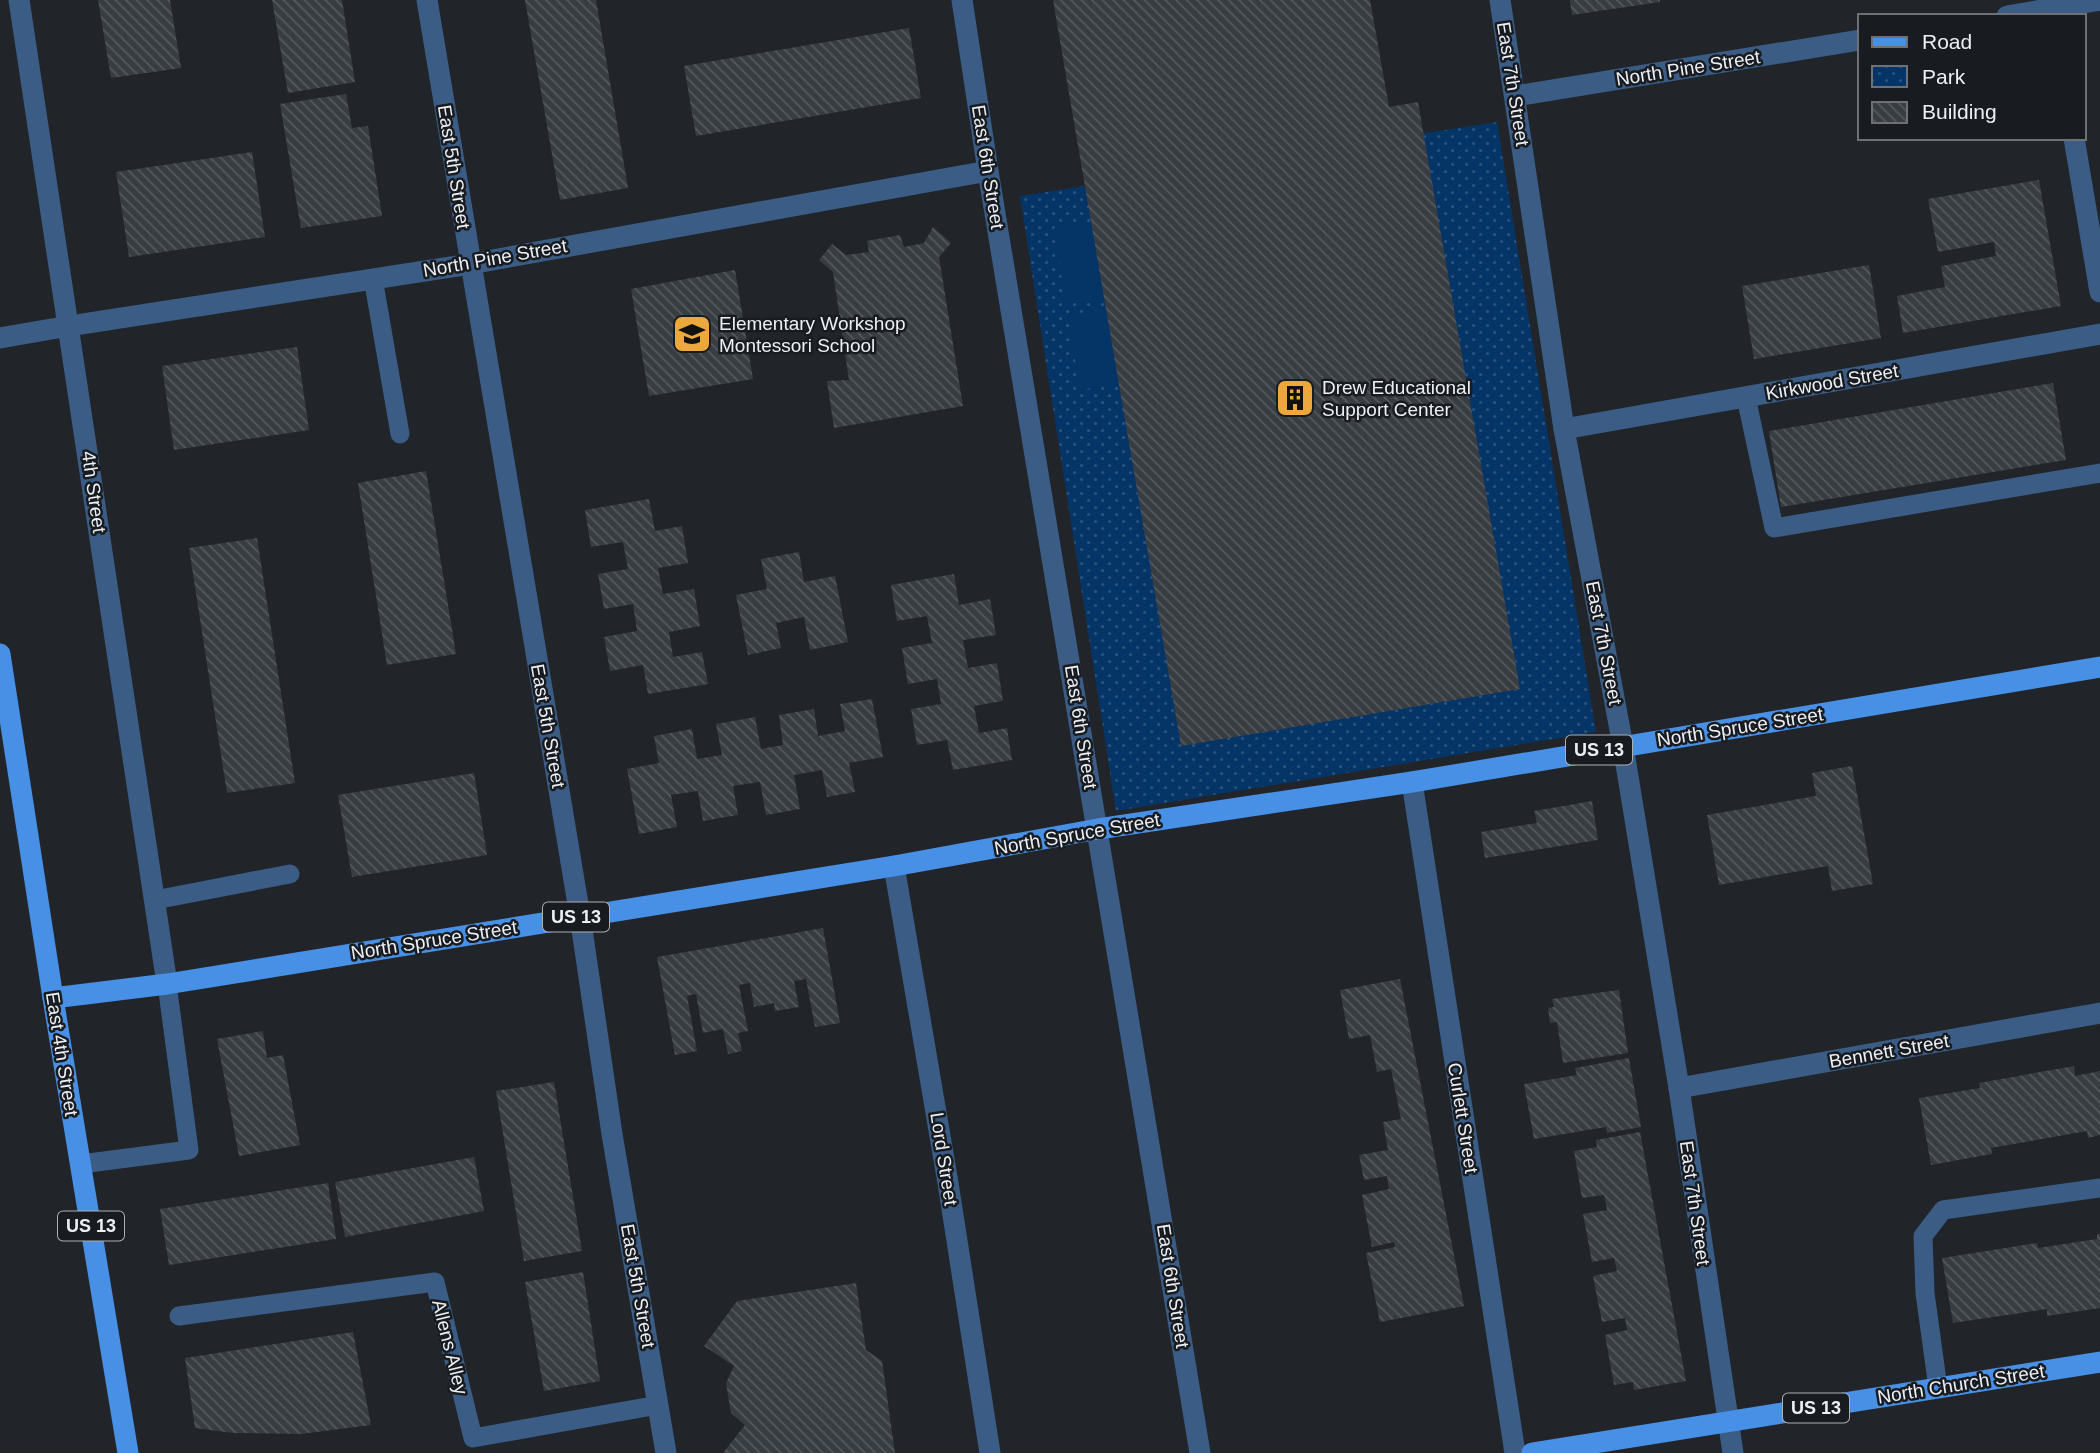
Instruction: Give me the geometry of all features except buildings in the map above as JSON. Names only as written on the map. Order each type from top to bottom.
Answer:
[{"type":"main road","name":"East 4th Street","points":[[0,654],[128,1453]]},
{"type":"main road","name":"North Spruce Street","points":[[53,998],[167,984],[894,866],[1098,830],[1412,782],[2100,667]]},
{"type":"main road","name":"North Church Street","points":[[1532,1453],[2100,1362]]},
{"type":"street","name":"4th Street","points":[[19,0],[167,984]]},
{"type":"street","name":"East 5th Street","points":[[427,0],[580,916],[612,1134],[666,1453]]},
{"type":"street","name":"East 6th Street","points":[[962,0],[988,172],[1200,1453]]},
{"type":"street","name":"East 7th Street","points":[[1500,0],[1564,429],[1623,746],[1679,1088],[1732,1453]]},
{"type":"street","points":[[2018,14],[2100,0]]},
{"type":"street","name":"North Pine Street","points":[[1515,96],[1858,40]]},
{"type":"street","points":[[2074,140],[2100,292]]},
{"type":"street","name":"North Pine Street","points":[[0,338],[470,264],[988,172]]},
{"type":"street","name":"Kirkwood Street","points":[[1564,429],[2100,334]]},
{"type":"street","name":"Curlett Street","points":[[1412,782],[1515,1453]]},
{"type":"street","name":"Lord Street","points":[[894,866],[948,1182],[990,1453]]},
{"type":"street","name":"Bennett Street","points":[[1679,1088],[2100,1013]]},
{"type":"lane","points":[[373,278],[400,434]]},
{"type":"lane","points":[[1746,397],[1774,528],[2100,473]]},
{"type":"lane","points":[[155,900],[290,874]]},
{"type":"lane","points":[[80,1164],[189,1150],[167,984]]},
{"type":"lane","points":[[1938,1388],[1925,1293],[1923,1236],[1943,1210],[2100,1188]]},
{"type":"lane","name":"Allens Alley","points":[[179,1316],[435,1282],[473,1438],[658,1405]]},
{"type":"green space","name":"Drew Educational Support Center","points":[[1497,122],[1596,732],[1116,811],[1020,196]]},
{"type":"green space","points":[[1198,206],[1210,281],[1066,304],[1054,228]]},
{"type":"green space","points":[[1211,292],[1224,367],[1080,390],[1068,315]]},
{"type":"place","name":"Elementary Workshop Montessori School","points":[[692,334]]},
{"type":"place","name":"Drew Educational Support Center","points":[[1295,398]]}]
